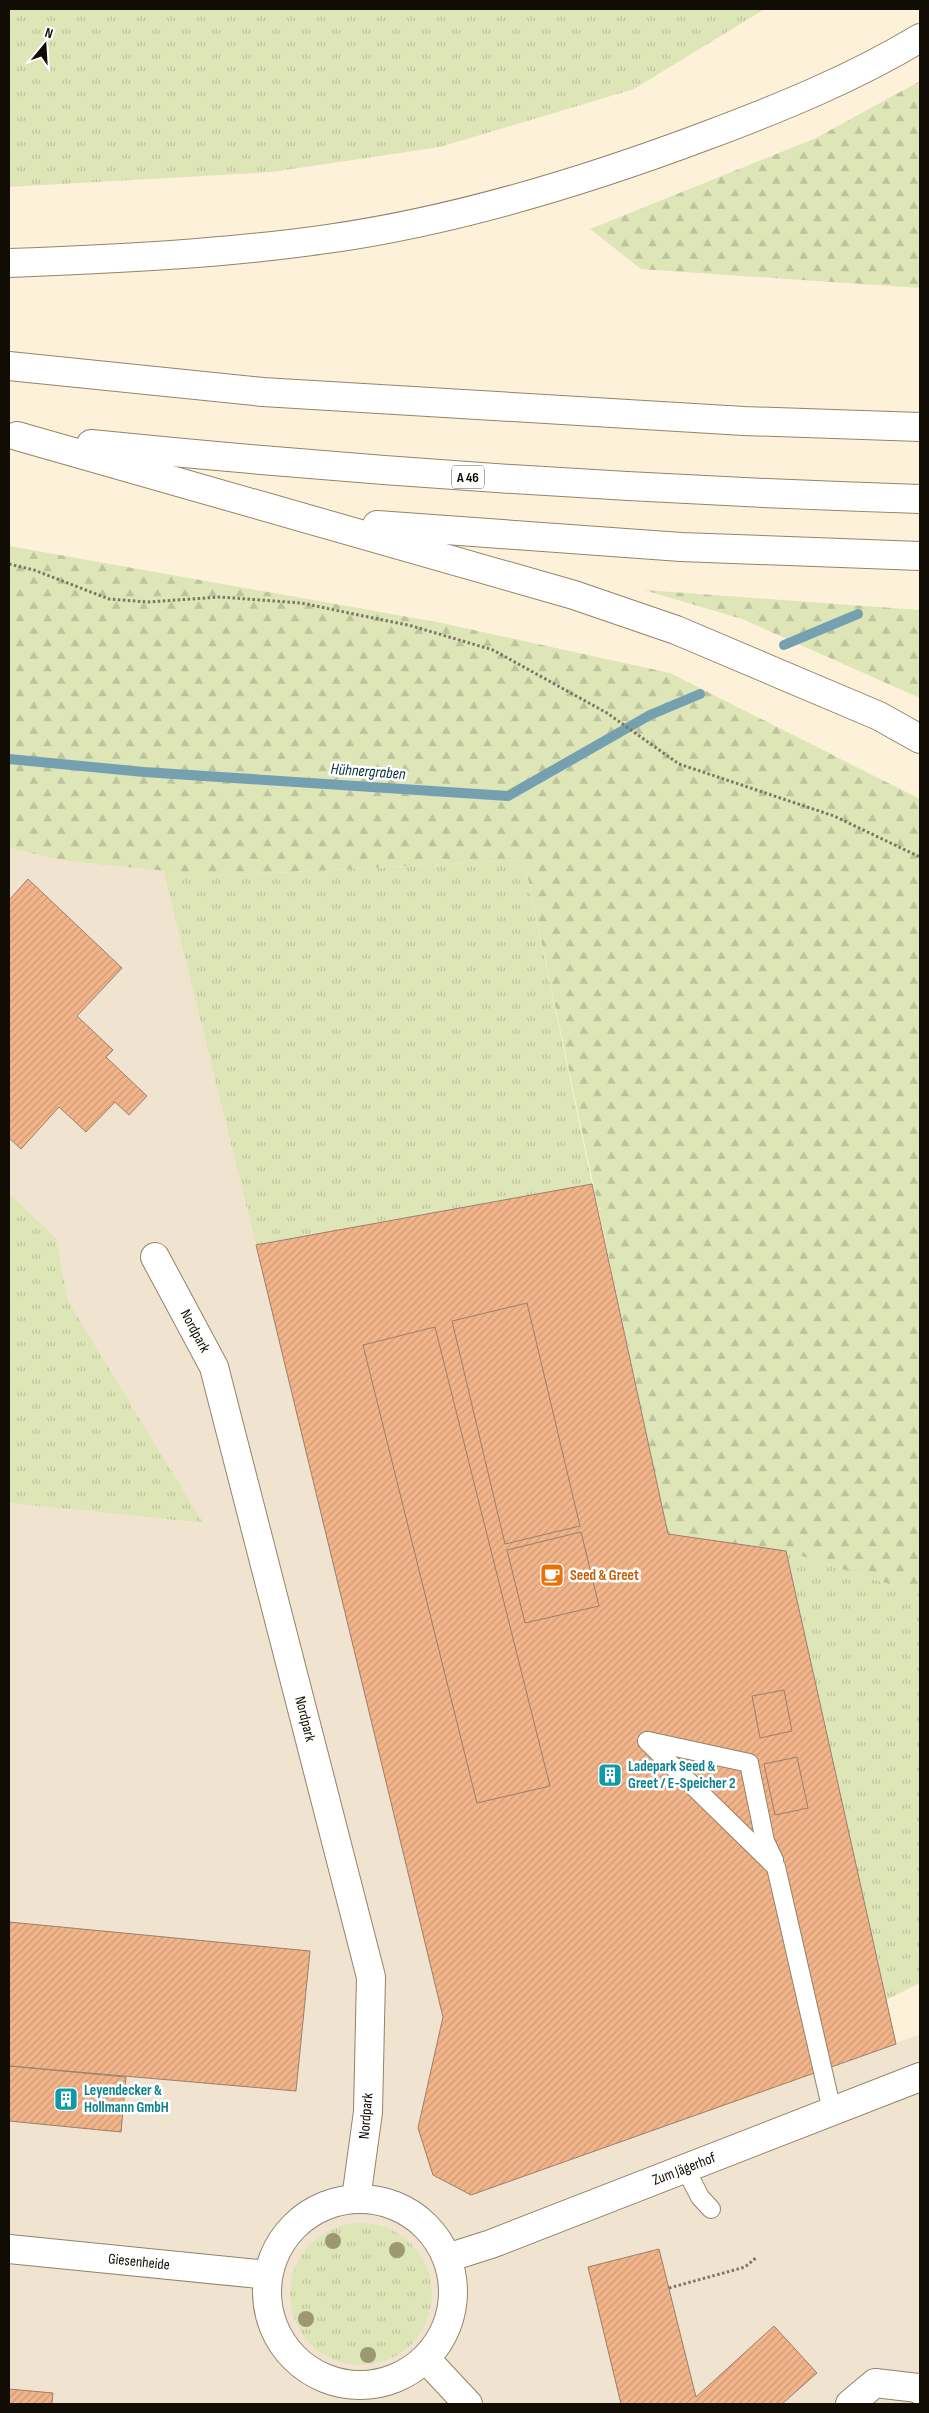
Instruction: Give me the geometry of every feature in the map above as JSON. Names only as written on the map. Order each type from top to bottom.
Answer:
[{"type":"main road","points":[[9,263],[170,256],[328,239],[515,200],[651,157],[771,111],[892,55],[920,38]]},
{"type":"main road","points":[[9,366],[263,392],[744,422],[920,428]]},
{"type":"main road","points":[[13,435],[574,595],[676,630],[879,716],[920,739]]},
{"type":"main road","name":"A 46","points":[[13,435],[257,461],[448,475],[747,493],[920,499]]},
{"type":"main road","points":[[318,521],[681,547],[920,556]]},
{"type":"main road","name":"Nordpark","points":[[155,1257],[214,1367],[371,1977],[368,2112],[356,2199]]},
{"type":"main road","name":"Zum Jägerhof","points":[[447,2258],[501,2240],[920,2077]]},
{"type":"main road","points":[[356,2199],[385,2202],[411,2214],[433,2233],[447,2258],[454,2285],[452,2312],[442,2338],[426,2359],[401,2376],[374,2384],[344,2384],[316,2374],[293,2356],[276,2332],[268,2304],[268,2275],[276,2251],[290,2231],[309,2214],[331,2203],[356,2199]]},
{"type":"main road","name":"Giesenheide","points":[[9,2249],[268,2275]]},
{"type":"main road","points":[[426,2359],[468,2404]]},
{"type":"main road","points":[[850,2404],[875,2383],[918,2388],[920,2390]]},
{"type":"lane","points":[[776,1866],[647,1741],[749,1763],[765,1841],[776,1866],[832,2111]]},
{"type":"lane","points":[[685,2168],[700,2197],[711,2209]]},
{"type":"path","points":[[9,564],[34,570],[109,599],[148,602],[220,597],[301,603],[412,626],[493,650],[607,713],[679,764],[834,816],[920,857]]},
{"type":"path","points":[[669,2288],[745,2267],[757,2257]]},
{"type":"shaded area","points":[[9,848],[66,861],[163,870],[256,1245],[592,1184],[668,1534],[786,1551],[896,2043],[920,2034],[920,2404],[9,2404],[9,1503],[202,1523],[68,1301],[56,1238],[9,1193]]},
{"type":"green space","points":[[9,9],[765,9],[634,89],[440,147],[272,172],[9,187]]},
{"type":"green space","points":[[920,81],[920,288],[641,269],[590,229],[816,138]]},
{"type":"green space","points":[[9,546],[442,623],[670,673],[920,799],[920,1594],[786,1551],[668,1534],[524,860],[217,876],[66,861],[9,848]]},
{"type":"green space","points":[[644,590],[920,610],[920,698],[742,619]]},
{"type":"green space","points":[[524,860],[592,1184],[256,1245],[163,870],[217,876]]},
{"type":"green space","points":[[9,1193],[56,1238],[68,1301],[203,1523],[9,1503]]},
{"type":"green space","points":[[786,1551],[920,1594],[920,1983],[886,2000]]},
{"type":"green space","points":[[361,2223],[375,2224],[388,2228],[412,2243],[427,2267],[431,2280],[431,2308],[427,2321],[412,2345],[388,2360],[375,2364],[361,2365],[347,2364],[334,2360],[310,2345],[295,2321],[291,2308],[290,2294],[291,2280],[295,2267],[310,2243],[334,2228],[347,2224]]},
{"type":"building","points":[[28,879],[122,968],[77,1016],[113,1050],[106,1057],[147,1096],[129,1115],[115,1102],[86,1132],[59,1107],[21,1149],[9,1138],[9,900]]},
{"type":"building","name":"Ladepark Seed & Greet / E-Speicher 2","points":[[592,1184],[668,1534],[786,1551],[896,2044],[471,2195],[433,2175],[418,2128],[443,2017],[256,1245]]},
{"type":"building","points":[[527,1303],[580,1526],[505,1544],[452,1321]]},
{"type":"building","points":[[435,1327],[550,1786],[477,1803],[363,1345]]},
{"type":"building","name":"Seed & Greet","points":[[581,1532],[599,1606],[525,1623],[507,1550]]},
{"type":"building","points":[[784,1690],[792,1731],[760,1738],[752,1696]]},
{"type":"building","points":[[797,1757],[808,1808],[775,1815],[764,1764]]},
{"type":"building","points":[[9,1922],[310,1951],[296,2091],[9,2066]]},
{"type":"building","name":"Leyendecker & Hollmann GmbH","points":[[9,2066],[126,2077],[121,2132],[9,2121]]},
{"type":"building","points":[[659,2249],[696,2397],[774,2326],[817,2373],[782,2404],[621,2404],[588,2267]]},
{"type":"building","points":[[9,2389],[53,2393],[52,2404],[9,2404]]},
{"type":"waterway","name":"Hühnergraben","points":[[784,645],[858,614]]},
{"type":"waterway","name":"Hühnergraben","points":[[9,759],[144,772],[508,796],[650,715],[700,694]]},
{"type":"place","name":"Seed & Greet","points":[[552,1575]]},
{"type":"place","name":"Ladepark Seed & Greet / E-Speicher 2","points":[[610,1775]]},
{"type":"place","name":"Leyendecker & Hollmann GmbH","points":[[66,2099]]}]
